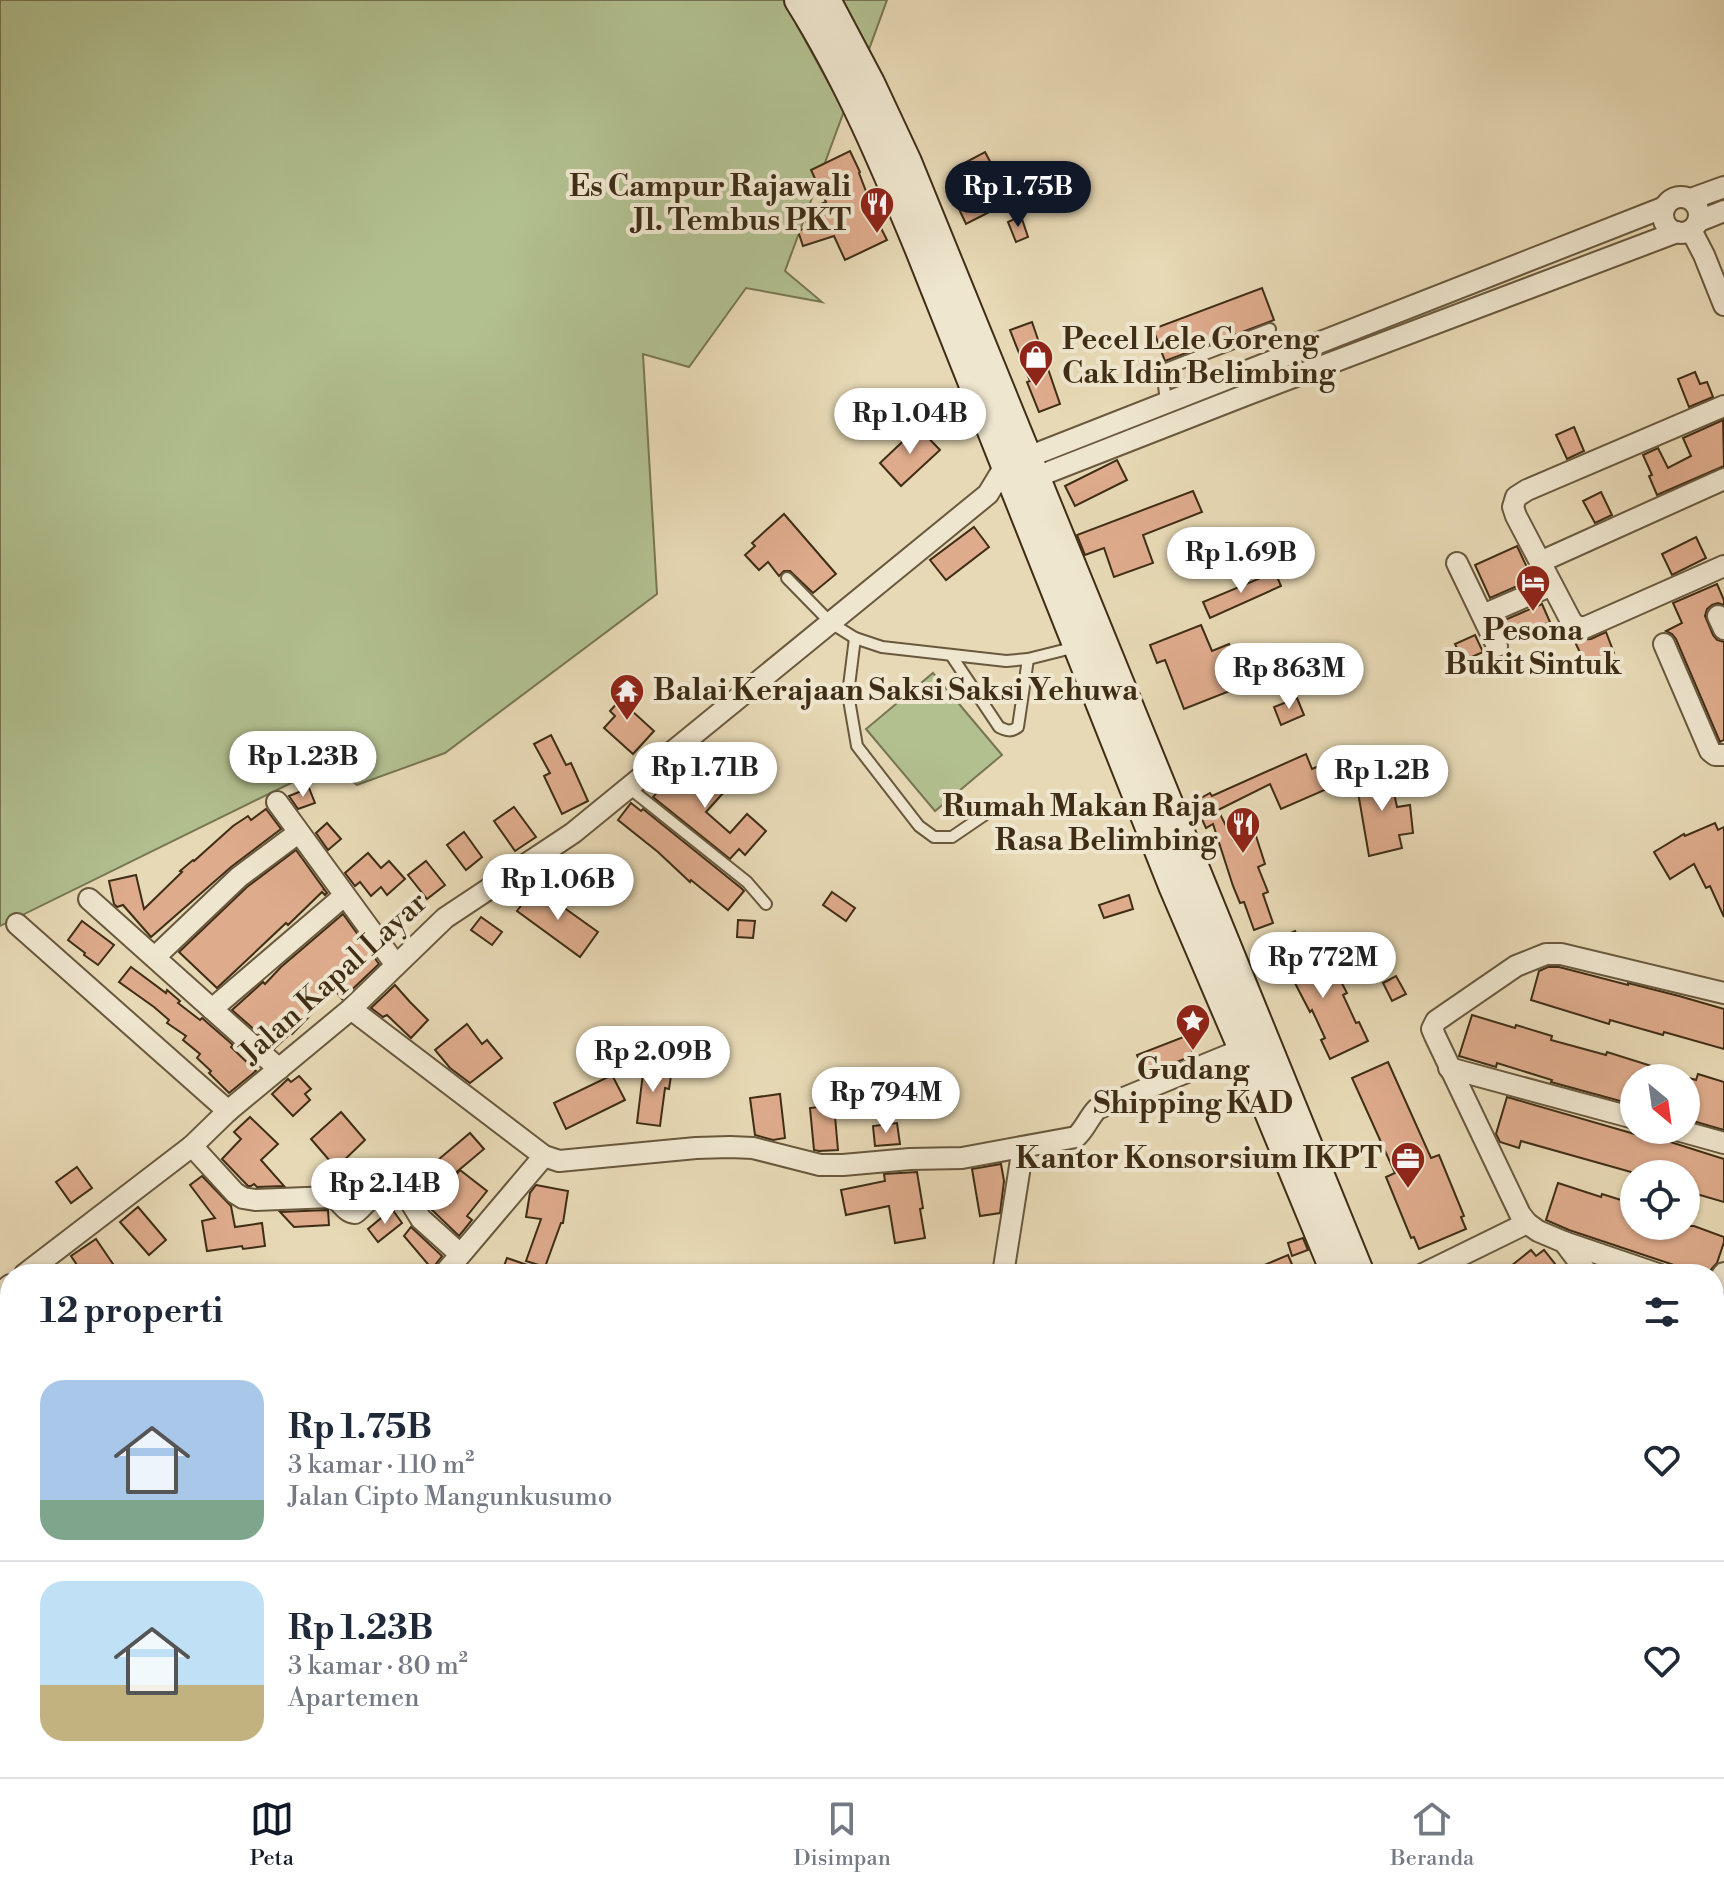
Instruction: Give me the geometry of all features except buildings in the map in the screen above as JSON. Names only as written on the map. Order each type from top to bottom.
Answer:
[{"type":"street","points":[[799,0],[833,56],[884,165],[1013,476],[1356,1264]]},
{"type":"street","points":[[826,0],[907,162],[1013,476],[1078,646],[1174,888],[1332,1264]]},
{"type":"street","points":[[1691,199],[1724,187]]},
{"type":"street","points":[[1013,476],[1166,402],[1665,207],[1673,198],[1686,197],[1699,208],[1689,228]]},
{"type":"street","points":[[1665,207],[1664,220],[1671,230],[1689,228]]},
{"type":"street","points":[[1013,476],[1246,395],[1689,228],[1724,211]]},
{"type":"street","points":[[1689,228],[1704,255],[1724,305]]},
{"type":"street","points":[[1237,374],[1246,395]]},
{"type":"street","points":[[1724,406],[1527,490],[1516,497],[1513,507],[1571,621],[1577,627],[1586,627],[1724,566]]},
{"type":"street","name":"Jalan Kapal Layar","points":[[38,1264],[192,1146],[228,1111],[351,1009],[445,918],[573,833],[1013,476]]},
{"type":"street","points":[[1540,562],[1724,479]]},
{"type":"street","points":[[1457,563],[1497,646]]},
{"type":"street","points":[[1483,615],[1552,585]]},
{"type":"street","points":[[1664,644],[1710,751],[1715,755],[1724,755]]},
{"type":"street","points":[[277,802],[396,965]]},
{"type":"street","points":[[155,957],[239,877],[298,833]]},
{"type":"street","points":[[212,1009],[344,896]]},
{"type":"street","points":[[89,899],[279,1069]]},
{"type":"street","points":[[17,924],[228,1111]]},
{"type":"street","points":[[1629,1264],[1564,1242],[1527,1223],[1432,1029],[1436,1021],[1516,966],[1546,954],[1561,954],[1724,993]]},
{"type":"street","points":[[351,1009],[544,1156],[559,1161],[730,1147],[753,1148],[820,1165],[962,1158],[1076,1137],[1097,1109],[1243,1049]]},
{"type":"street","points":[[1449,1068],[1620,1114]]},
{"type":"street","points":[[1700,1136],[1724,1143]]},
{"type":"street","points":[[192,1146],[243,1198],[332,1197],[347,1211],[355,1213],[384,1184],[392,1181],[399,1183],[421,1219],[460,1254]]},
{"type":"street","points":[[1005,1264],[1023,1147]]},
{"type":"street","points":[[452,1264],[544,1156]]},
{"type":"street","points":[[1443,1264],[1527,1223]]},
{"type":"street","points":[[1564,1242],[1580,1264]]},
{"type":"lane","points":[[1166,402],[1163,377],[1166,369],[1270,329]]},
{"type":"lane","points":[[787,578],[831,623],[855,638],[882,647],[1006,661],[1028,659],[1078,646]]},
{"type":"lane","points":[[855,638],[848,694],[857,746],[919,826],[934,837],[952,837],[996,807]]},
{"type":"lane","points":[[951,655],[999,727],[1006,731],[1018,727],[1028,659]]},
{"type":"lane","points":[[628,787],[747,882],[766,904]]},
{"type":"green space","points":[[0,0],[783,0],[844,111],[785,271],[822,302],[746,288],[689,367],[643,354],[657,594],[445,753],[357,785],[337,770],[297,780],[0,926]]},
{"type":"green space","points":[[839,0],[887,0],[868,52]]},
{"type":"green space","points":[[933,673],[1002,755],[935,811],[866,729]]},
{"type":"place","name":"Es Campur Rajawali Jl. Tembus PKT","points":[[877,235]]},
{"type":"place","name":"Pecel Lele Goreng Cak Idin Belimbing","points":[[1036,388]]},
{"type":"place","name":"Pesona Bukit Sintuk","points":[[1533,613]]},
{"type":"place","name":"Balai Kerajaan Saksi Saksi Yehuwa","points":[[627,722]]},
{"type":"place","name":"Rumah Makan Raja Rasa Belimbing","points":[[1243,855]]},
{"type":"place","name":"Gudang Shipping KAD","points":[[1193,1052]]},
{"type":"place","name":"Kantor Konsorsium IKPT","points":[[1408,1190]]}]
